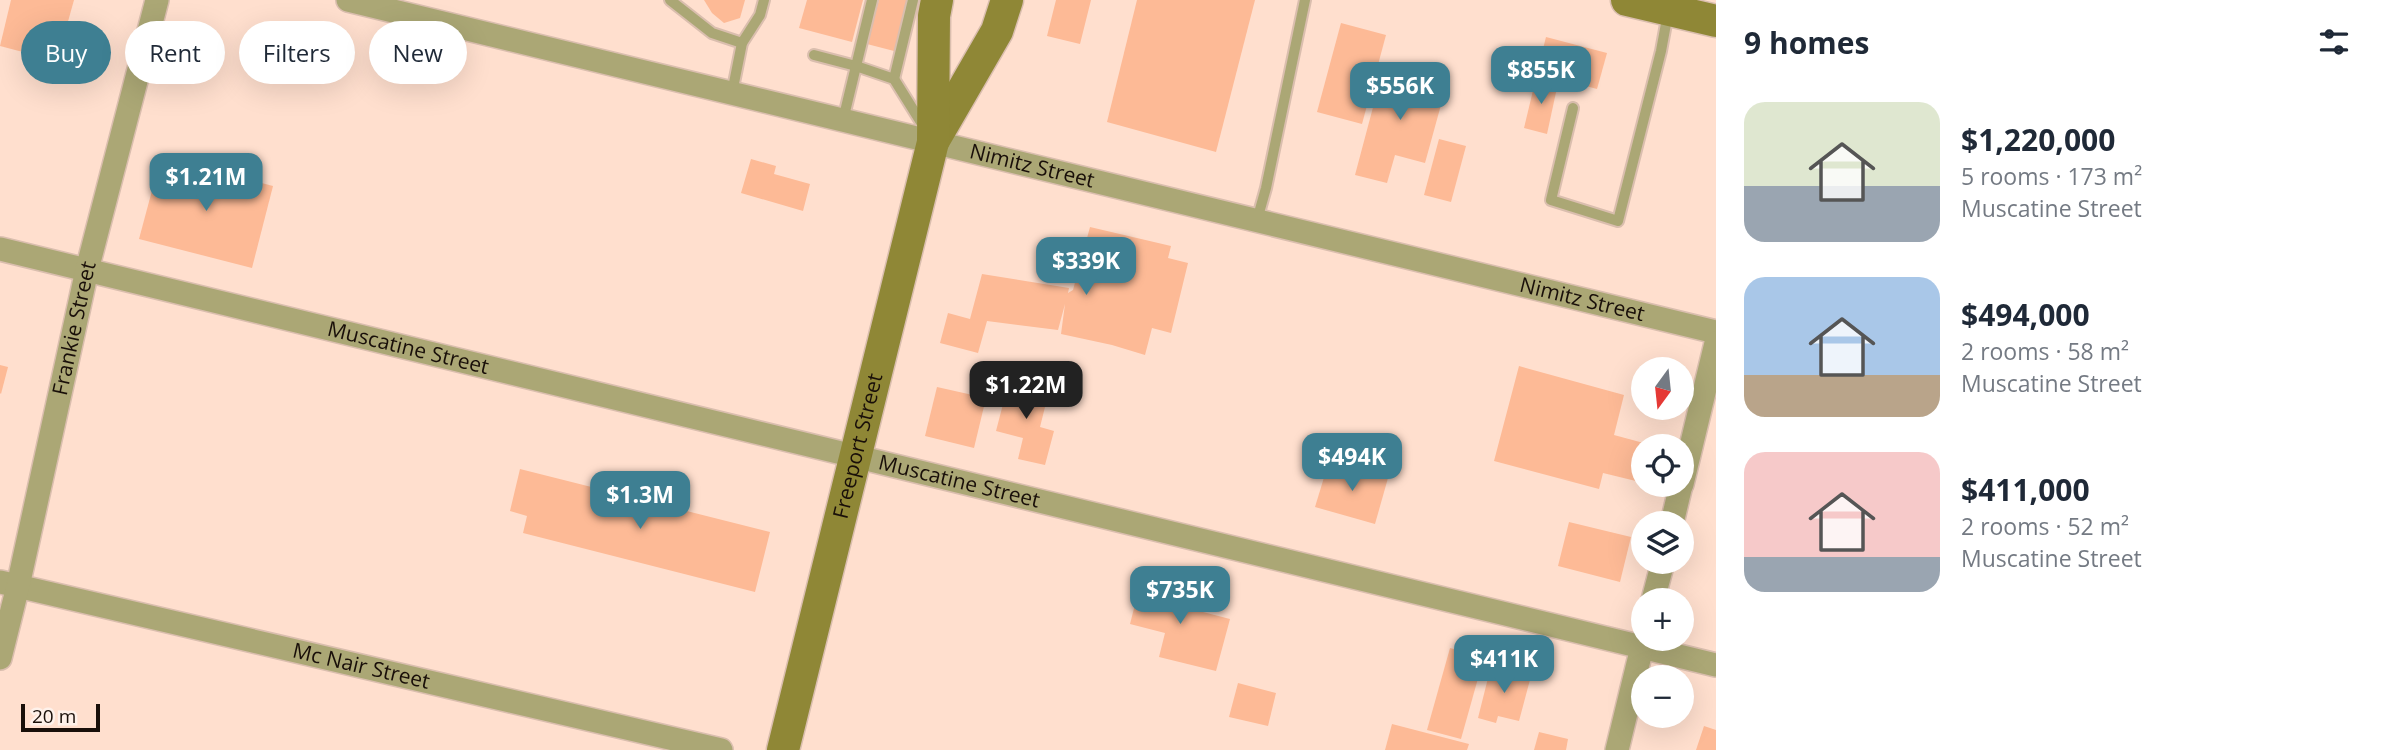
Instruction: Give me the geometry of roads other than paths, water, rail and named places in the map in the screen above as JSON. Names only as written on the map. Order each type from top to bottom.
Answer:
[{"type":"main road","name":"Freeport Street","points":[[783,750],[933,142],[934,16],[937,0]]},
{"type":"main road","name":"Freeport Street","points":[[933,142],[996,31],[1007,0]]},
{"type":"main road","points":[[1627,0],[1716,22]]},
{"type":"street","name":"Frankie Street","points":[[0,658],[9,584],[157,0]]},
{"type":"street","name":"Nimitz Street","points":[[348,0],[1716,332]]},
{"type":"street","name":"Muscatine Street","points":[[0,249],[855,457],[1631,640]]},
{"type":"street","points":[[1694,434],[1716,343]]},
{"type":"street","name":"Mc Nair Street","points":[[9,584],[721,750]]},
{"type":"street","points":[[1617,750],[1641,651]]},
{"type":"street","name":"Muscatine Street","points":[[1670,651],[1716,665]]},
{"type":"lane","points":[[670,0],[712,33],[742,43]]},
{"type":"lane","points":[[732,93],[742,43],[760,15],[764,0]]},
{"type":"lane","points":[[843,120],[872,0]]},
{"type":"lane","points":[[894,79],[913,0]]},
{"type":"lane","points":[[1257,220],[1305,0]]},
{"type":"lane","points":[[1573,108],[1550,200],[1618,221],[1669,10]]},
{"type":"lane","points":[[814,55],[894,79],[933,142]]}]
